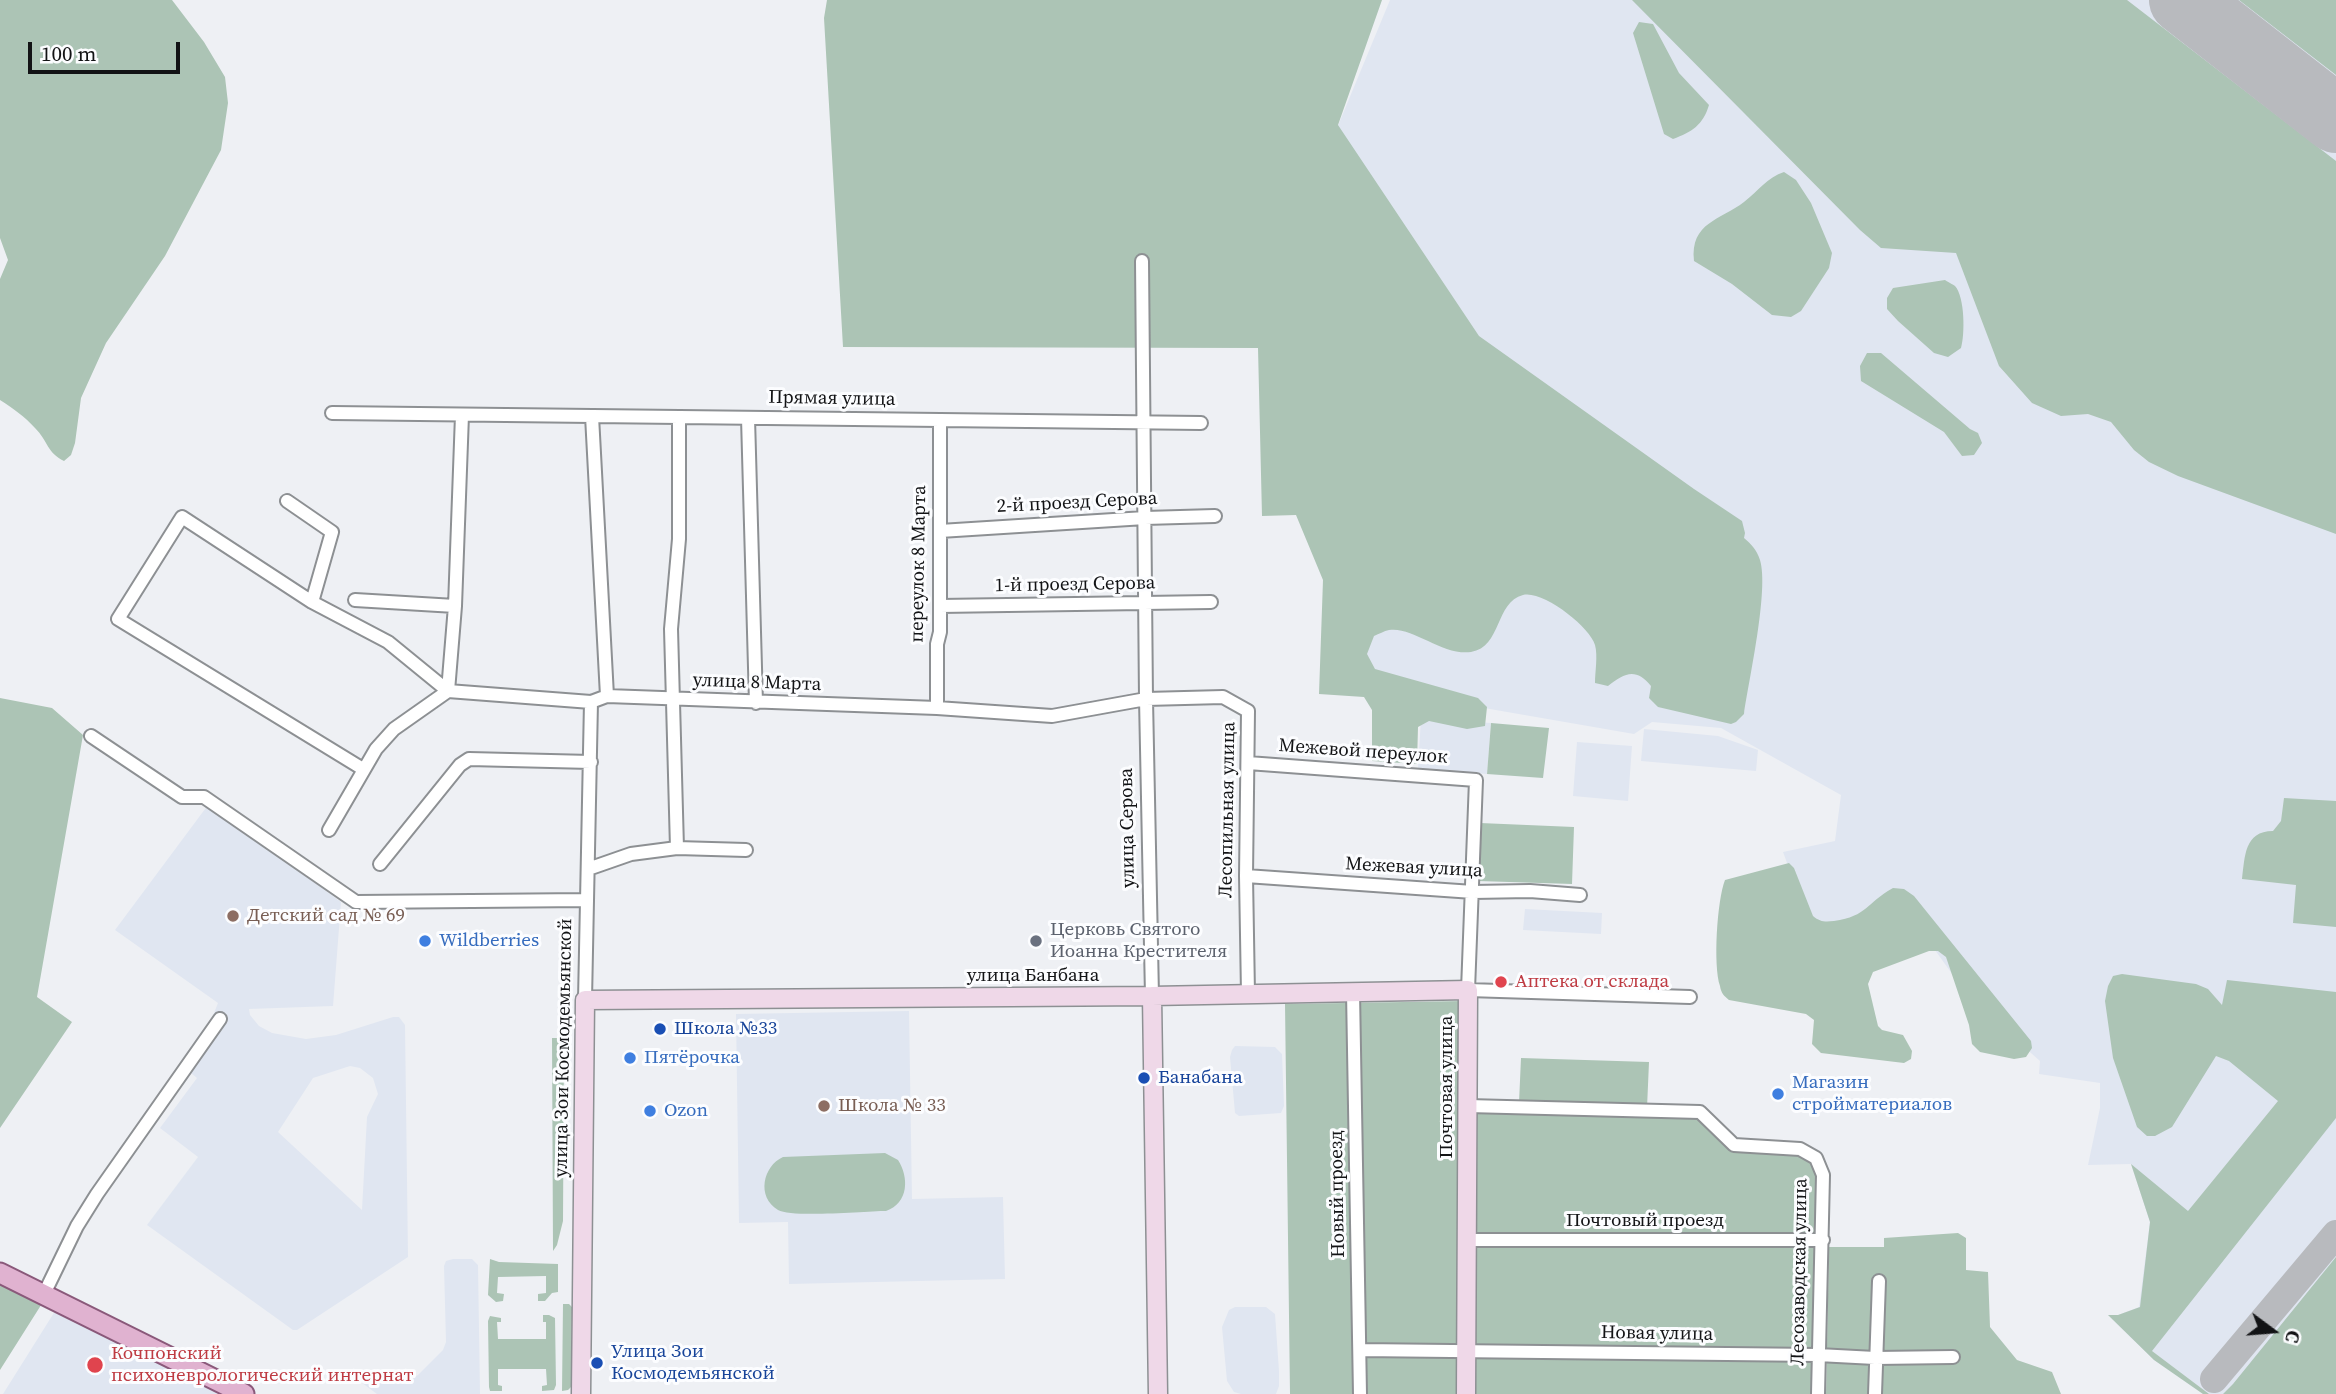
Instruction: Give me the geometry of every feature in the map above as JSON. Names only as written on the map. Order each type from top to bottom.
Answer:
[{"type":"main road","points":[[0,1273],[244,1394]]},
{"type":"street","name":"улица Серова","points":[[1142,261],[1146,699],[1158,1394]]},
{"type":"street","name":"Прямая улица","points":[[332,413],[1201,422]]},
{"type":"street","points":[[448,691],[455,606],[462,415]]},
{"type":"street","points":[[592,416],[607,696]]},
{"type":"street","points":[[677,848],[671,629],[679,540],[679,417]]},
{"type":"street","points":[[748,418],[756,703]]},
{"type":"street","name":"переулок 8 Марта","points":[[937,708],[937,644],[940,632],[940,420]]},
{"type":"street","points":[[287,501],[332,533],[312,601]]},
{"type":"street","name":"2-й проезд Серова","points":[[940,531],[1215,516]]},
{"type":"street","points":[[363,769],[118,619],[182,517],[312,601],[388,642],[448,691]]},
{"type":"street","points":[[355,600],[455,606]]},
{"type":"street","name":"1-й проезд Серова","points":[[940,606],[1210,602]]},
{"type":"street","points":[[329,830],[376,749],[394,729],[448,691]]},
{"type":"street","name":"улица 8 Марта","points":[[448,691],[591,702],[607,696],[937,708],[1052,716],[1146,699],[1223,697],[1248,710]]},
{"type":"street","name":"улица Зои Космодемьянской","points":[[581,1394],[591,702]]},
{"type":"street","name":"Лесопильная улица","points":[[1248,710],[1248,994]]},
{"type":"street","points":[[91,736],[182,797],[204,797],[356,902],[587,900]]},
{"type":"street","points":[[380,864],[460,765],[469,760],[591,762]]},
{"type":"street","name":"Межевой переулок","points":[[1248,763],[1476,780]]},
{"type":"street","name":"Почтовая улица","points":[[1466,1394],[1468,990],[1476,780]]},
{"type":"street","points":[[588,869],[631,854],[677,848],[746,850]]},
{"type":"street","name":"Межевая улица","points":[[1246,876],[1473,892],[1530,891],[1580,895]]},
{"type":"street","name":"улица Банбана","points":[[585,1000],[1152,996],[1468,990],[1690,998]]},
{"type":"street","name":"Новый проезд","points":[[1353,992],[1360,1394]]},
{"type":"street","points":[[44,1294],[77,1226],[97,1194],[220,1019]]},
{"type":"street","name":"Лесозаводская улица","points":[[1468,1106],[1700,1112],[1734,1146],[1800,1149],[1816,1158],[1823,1175],[1818,1394]]},
{"type":"street","name":"Почтовый проезд","points":[[1467,1240],[1823,1240]]},
{"type":"street","points":[[1875,1394],[1879,1281]]},
{"type":"street","name":"Новая улица","points":[[1360,1350],[1953,1357]]},
{"type":"shaded area","points":[[1390,0],[2336,0],[2336,1394],[2203,1394],[2154,1360],[2108,1315],[2118,1315],[2139,1307],[2150,1222],[2131,1164],[2088,1165],[2100,1108],[2100,1083],[2039,1074],[2040,1061],[1970,999],[1897,897],[1860,922],[1810,925],[1783,852],[1835,841],[1841,795],[1721,728],[1652,722],[1634,734],[1340,683],[1344,622],[1313,186]]},
{"type":"shaded area","points":[[1421,718],[1491,723],[1487,774],[1418,769]]},
{"type":"shaded area","points":[[1644,729],[1718,736],[1758,750],[1756,771],[1641,761]]},
{"type":"shaded area","points":[[1577,742],[1632,746],[1628,801],[1573,796]]},
{"type":"shaded area","points":[[208,805],[341,902],[333,1006],[249,1009],[250,1015],[259,1026],[272,1033],[306,1039],[336,1035],[393,1017],[399,1017],[405,1025],[408,1257],[297,1330],[293,1330],[147,1225],[198,1157],[160,1128],[197,1078],[180,1064],[210,1023],[218,1003],[115,930]],"holes":[[[350,1066],[360,1068],[373,1078],[378,1094],[367,1117],[362,1210],[278,1132],[313,1078]]]},
{"type":"shaded area","points":[[1525,909],[1602,913],[1601,934],[1523,930]]},
{"type":"shaded area","name":"Школа № 33","points":[[909,1011],[912,1199],[1003,1197],[1005,1279],[789,1284],[788,1222],[739,1223],[736,1014]]},
{"type":"shaded area","points":[[1235,1046],[1275,1047],[1282,1054],[1284,1106],[1281,1113],[1239,1116],[1235,1113],[1230,1057]]},
{"type":"shaded area","points":[[472,1259],[478,1265],[480,1394],[377,1394],[358,1380],[360,1372],[369,1371],[398,1380],[410,1379],[418,1375],[443,1350],[446,1342],[444,1266],[446,1261]]},
{"type":"shaded area","points":[[1235,1307],[1266,1307],[1275,1314],[1279,1371],[1276,1394],[1241,1394],[1234,1392],[1227,1381],[1222,1327],[1229,1310]]},
{"type":"shaded area","name":"Кочпонский психоневрологический интернат","points":[[57,1308],[224,1394],[3,1394]]},
{"type":"green space","points":[[0,0],[172,0],[204,42],[225,77],[228,103],[221,150],[165,256],[106,343],[81,398],[75,443],[71,455],[64,461],[54,454],[27,420],[0,400],[0,279],[8,260],[0,238]]},
{"type":"green space","points":[[827,0],[1382,0],[1338,125],[1479,336],[1742,521],[1744,538],[1757,553],[1762,574],[1760,613],[1744,714],[1731,724],[1658,707],[1649,698],[1651,686],[1635,674],[1625,675],[1608,686],[1595,683],[1596,649],[1591,637],[1565,611],[1542,598],[1523,595],[1507,606],[1488,642],[1471,652],[1450,650],[1398,630],[1387,630],[1374,636],[1367,654],[1375,669],[1478,698],[1487,707],[1485,726],[1467,729],[1429,721],[1418,727],[1417,764],[1372,761],[1372,710],[1364,697],[1319,694],[1323,580],[1296,515],[1262,516],[1258,348],[843,347],[824,18]]},
{"type":"green space","points":[[1632,0],[2127,0],[2336,161],[2336,534],[2178,476],[2149,462],[2134,450],[2111,422],[2088,414],[2061,416],[2032,403],[1999,366],[1956,253],[1881,248]]},
{"type":"green space","points":[[2239,0],[2336,0],[2336,75]]},
{"type":"green space","points":[[1639,22],[1653,24],[1679,73],[1709,105],[1704,118],[1696,127],[1673,139],[1664,134],[1633,33]]},
{"type":"green space","points":[[1784,172],[1796,180],[1811,203],[1832,253],[1829,268],[1801,311],[1791,317],[1772,315],[1732,284],[1694,261],[1694,248],[1702,230],[1744,202],[1773,177]]},
{"type":"green space","points":[[1945,280],[1958,291],[1963,316],[1961,348],[1948,357],[1934,353],[1887,309],[1887,298],[1893,288]]},
{"type":"green space","points":[[1867,353],[1881,353],[1978,433],[1982,443],[1974,455],[1962,456],[1944,432],[1861,381],[1860,366]]},
{"type":"green space","points":[[0,698],[52,708],[83,735],[37,997],[72,1022],[0,1128]]},
{"type":"green space","points":[[1491,723],[1549,728],[1543,778],[1487,774]]},
{"type":"green space","points":[[2284,798],[2336,801],[2336,927],[2293,923],[2296,885],[2242,879],[2251,840],[2263,832],[2273,831],[2281,821]]},
{"type":"green space","points":[[1480,823],[1574,827],[1572,884],[1478,881]]},
{"type":"green space","points":[[1789,863],[1794,868],[1813,916],[1823,921],[1854,916],[1893,888],[1904,889],[1914,896],[2031,1041],[2032,1048],[2026,1057],[2014,1059],[1980,1052],[1972,1044],[1969,1025],[1946,957],[1938,951],[1929,951],[1873,972],[1868,984],[1878,1026],[1882,1030],[1903,1035],[1912,1051],[1911,1059],[1904,1063],[1821,1053],[1812,1044],[1814,1020],[1806,1014],[1729,1000],[1724,996],[1718,977],[1716,949],[1718,917],[1725,880]]},
{"type":"green space","points":[[2122,974],[2196,984],[2208,989],[2222,1005],[2227,980],[2336,992],[2336,1118],[2152,1351],[2209,1394],[2203,1394],[2154,1360],[2108,1315],[2118,1315],[2140,1307],[2150,1222],[2131,1164],[2188,1211],[2278,1101],[2229,1061],[2216,1056],[2172,1127],[2155,1136],[2147,1136],[2137,1127],[2113,1058],[2105,1001],[2113,976]]},
{"type":"green space","points":[[1463,1001],[1459,1394],[1290,1394],[1285,1004]]},
{"type":"green space","points":[[552,1038],[560,1038],[564,1042],[563,1221],[553,1251]]},
{"type":"green space","points":[[1521,1058],[1649,1062],[1647,1108],[1519,1103]]},
{"type":"green space","points":[[1475,1110],[1695,1117],[1731,1152],[1798,1155],[1811,1163],[1816,1176],[1812,1394],[1472,1394]]},
{"type":"green space","points":[[885,1153],[898,1160],[905,1181],[903,1196],[894,1207],[886,1211],[798,1214],[778,1210],[767,1198],[767,1174],[776,1161],[783,1157]]},
{"type":"green space","points":[[1958,1233],[1966,1238],[1966,1270],[1988,1272],[1990,1327],[2017,1360],[2052,1372],[2061,1394],[1826,1394],[1829,1247],[1884,1247],[1884,1238]]},
{"type":"green space","points":[[2336,1257],[2336,1394],[2223,1394],[2233,1384]]},
{"type":"green space","points":[[490,1259],[499,1262],[558,1264],[558,1292],[552,1293],[545,1301],[538,1301],[538,1294],[546,1293],[546,1276],[498,1277],[497,1293],[504,1294],[503,1301],[496,1302],[488,1295]]},
{"type":"green space","points":[[0,1282],[43,1302],[0,1370]]},
{"type":"green space","points":[[563,1304],[572,1307],[571,1387],[562,1391]]},
{"type":"green space","points":[[543,1315],[555,1318],[554,1390],[542,1391],[542,1386],[547,1385],[546,1369],[498,1369],[498,1385],[502,1386],[502,1391],[490,1391],[490,1316],[501,1318],[501,1322],[497,1322],[498,1339],[546,1339],[546,1322],[543,1322]]},
{"type":"taxiway","points":[[2214,1379],[2336,1234]]},
{"type":"runway","points":[[2183,0],[2336,119]]},
{"type":"place","name":"Детский сад № 69","points":[[233,916]]},
{"type":"place","name":"Wildberries","points":[[425,941]]},
{"type":"place","name":"Церковь Святого Иоанна Крестителя","points":[[1036,941]]},
{"type":"place","name":"Аптека от склада","points":[[1501,982]]},
{"type":"place","name":"Школа №33","points":[[660,1029]]},
{"type":"place","name":"Пятёрочка","points":[[630,1058]]},
{"type":"place","name":"Банабана","points":[[1144,1078]]},
{"type":"place","name":"Магазин стройматериалов","points":[[1778,1094]]},
{"type":"place","name":"Школа № 33","points":[[824,1106]]},
{"type":"place","name":"Ozon","points":[[650,1111]]},
{"type":"place","name":"Улица Зои Космодемьянской","points":[[597,1363]]},
{"type":"place","name":"Кочпонский психоневрологический интернат","points":[[95,1365]]}]
